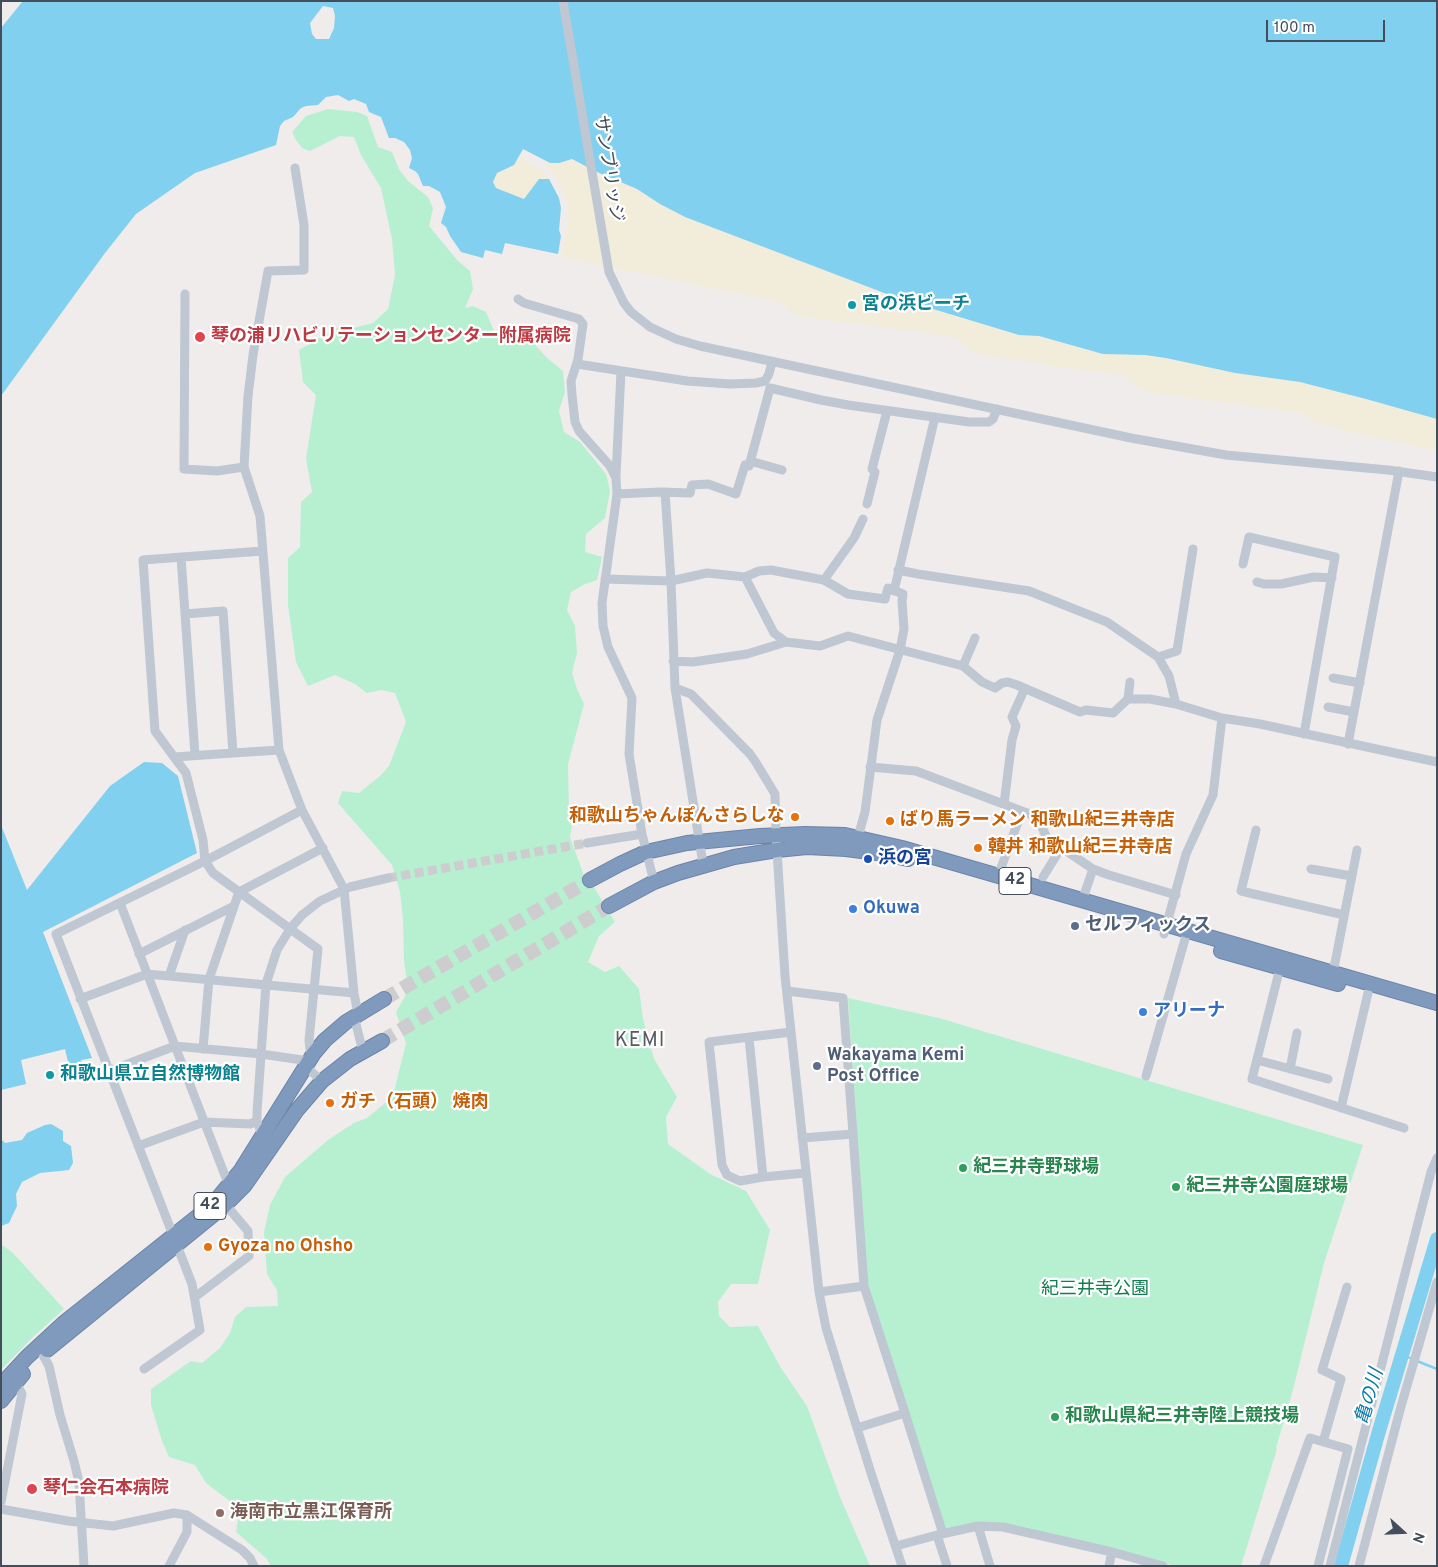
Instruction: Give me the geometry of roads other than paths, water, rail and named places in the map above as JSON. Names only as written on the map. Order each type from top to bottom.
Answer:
[{"type":"highway","name":"42","points":[[590,880],[646,852],[732,838],[831,834],[858,837],[998,876],[1082,901],[1166,930]]},
{"type":"highway","name":"42","points":[[609,906],[654,882],[703,864],[734,857],[776,850],[827,848],[869,852],[901,857],[1166,930],[1280,968],[1437,1013]]},
{"type":"highway","name":"42","points":[[1186,936],[1333,973],[1437,1003]]},
{"type":"highway","name":"42","points":[[175,1241],[229,1186],[248,1160],[309,1060],[336,1030],[356,1015],[384,999]]},
{"type":"highway","name":"42","points":[[1,1385],[13,1378],[93,1299],[226,1205],[245,1185],[297,1110],[322,1081],[345,1063],[382,1041]]},
{"type":"highway","name":"42","points":[[1,1401],[13,1378]]},
{"type":"street","name":"サンブリッジ","points":[[563,1],[608,272],[631,312],[650,327],[687,342],[772,362],[1191,450],[1437,477]]},
{"type":"street","points":[[295,168],[304,225],[304,270],[268,271],[253,355],[248,396],[244,467],[260,516],[279,750],[302,810],[322,848],[347,888],[356,1015],[363,1052]]},
{"type":"street","points":[[185,294],[184,469],[217,471],[244,467]]},
{"type":"street","points":[[518,299],[524,303],[582,321],[584,327],[577,364],[571,381],[575,422],[579,431],[610,466],[616,478]]},
{"type":"street","points":[[617,494],[690,493],[692,485],[708,484],[736,494],[745,465],[749,466],[772,362]]},
{"type":"street","points":[[577,364],[708,384],[767,384],[821,400],[969,422],[984,423],[993,419],[996,409]]},
{"type":"street","points":[[621,371],[616,478],[617,494],[602,603],[603,626],[608,647],[632,698],[629,754],[642,834],[654,882]]},
{"type":"street","points":[[867,504],[875,472],[872,469],[886,411]]},
{"type":"street","points":[[894,591],[935,417]]},
{"type":"street","points":[[750,461],[782,470]]},
{"type":"street","points":[[1348,744],[1398,472]]},
{"type":"street","points":[[665,492],[675,688],[703,864]]},
{"type":"street","points":[[824,580],[854,538],[863,519]]},
{"type":"street","points":[[1242,564],[1248,537],[1336,557],[1304,734]]},
{"type":"street","points":[[1158,657],[1177,651],[1193,549]]},
{"type":"street","points":[[262,551],[143,560],[154,731],[186,773],[203,840],[205,861],[214,873],[318,949],[309,1040],[309,1060],[322,1081]]},
{"type":"street","points":[[181,557],[195,755]]},
{"type":"street","points":[[605,579],[671,581],[707,573],[745,577],[758,571],[771,570],[824,580],[848,594],[885,599],[888,588],[903,594],[904,629],[900,650],[877,720],[865,812],[858,837]]},
{"type":"street","points":[[898,570],[1029,592],[1107,622],[1158,657],[1168,676],[1176,704]]},
{"type":"street","points":[[745,577],[774,633],[786,642]]},
{"type":"street","points":[[1257,582],[1280,584],[1314,577],[1332,578]]},
{"type":"street","points":[[185,614],[223,611],[233,753]]},
{"type":"street","points":[[673,661],[693,662],[747,654],[786,642],[820,646],[848,636],[877,642],[900,650],[963,666],[982,682],[995,688],[1002,683],[1008,682],[1080,712],[1086,710],[1113,713],[1128,699],[1130,682]]},
{"type":"street","points":[[963,666],[976,638]]},
{"type":"street","points":[[1332,678],[1360,683]]},
{"type":"street","points":[[675,688],[691,694],[755,761],[775,794],[776,850],[787,991],[819,1292],[826,1328],[902,1566]]},
{"type":"street","points":[[1004,804],[1012,740],[1016,726],[1012,717],[1025,688]]},
{"type":"street","points":[[1128,699],[1150,699],[1176,704],[1222,718],[1437,762]]},
{"type":"street","points":[[1328,708],[1354,712]]},
{"type":"street","points":[[1166,930],[1186,854],[1213,795],[1222,718]]},
{"type":"street","points":[[174,757],[279,750]]},
{"type":"street","points":[[870,766],[916,772],[1035,816],[1047,838],[1093,869],[1176,895]]},
{"type":"street","points":[[144,1369],[200,1330],[195,1297],[192,1284],[56,934],[205,861],[302,810]]},
{"type":"street","points":[[998,876],[1022,811]]},
{"type":"street","points":[[1256,830],[1241,891],[1344,914]]},
{"type":"street","points":[[587,843],[642,834]]},
{"type":"street","points":[[203,1049],[209,979],[239,892],[322,848]]},
{"type":"street","points":[[1043,876],[1060,848]]},
{"type":"street","points":[[1333,973],[1357,850]]},
{"type":"street","points":[[1082,901],[1093,869]]},
{"type":"street","points":[[1311,869],[1352,876]]},
{"type":"street","points":[[268,1152],[257,1121],[266,984],[277,950],[290,929],[302,915],[320,901],[347,888],[388,878]]},
{"type":"street","points":[[120,903],[229,1186]]},
{"type":"street","points":[[139,954],[234,906]]},
{"type":"street","points":[[169,976],[185,930]]},
{"type":"street","points":[[1146,1076],[1186,936]]},
{"type":"street","points":[[1280,968],[1252,1079],[1404,1128]]},
{"type":"street","points":[[80,999],[147,974],[354,993]]},
{"type":"street","points":[[787,991],[842,998],[864,1286],[905,1413],[940,1534],[947,1566]]},
{"type":"street","points":[[1341,1108],[1368,993]]},
{"type":"street","points":[[791,1032],[709,1042],[722,1165],[727,1175],[740,1181],[805,1173]]},
{"type":"street","points":[[1290,1069],[1297,1033]]},
{"type":"street","points":[[749,1038],[763,1178]]},
{"type":"street","points":[[109,1071],[175,1046],[309,1060]]},
{"type":"street","points":[[1257,1060],[1328,1079]]},
{"type":"street","points":[[138,1146],[204,1122],[250,1124],[257,1121]]},
{"type":"street","points":[[802,1138],[853,1134]]},
{"type":"street","points":[[1330,1566],[1436,1162]]},
{"type":"street","points":[[195,1297],[249,1256],[248,1231],[226,1205]]},
{"type":"street","points":[[1359,1566],[1414,1359],[1437,1282]]},
{"type":"street","points":[[819,1292],[864,1286]]},
{"type":"street","points":[[1323,1442],[1341,1379],[1322,1370],[1347,1287]]},
{"type":"street","points":[[41,1350],[48,1366],[79,1482],[84,1566]]},
{"type":"street","points":[[1,1502],[22,1394],[13,1378]]},
{"type":"street","points":[[857,1428],[905,1413]]},
{"type":"street","points":[[1264,1566],[1310,1438],[1348,1449],[1318,1566]]},
{"type":"street","points":[[1,1509],[82,1523],[112,1526],[174,1513],[188,1515],[242,1550],[250,1558],[254,1566]]},
{"type":"street","points":[[169,1566],[187,1532],[188,1515]]},
{"type":"street","points":[[896,1546],[978,1526],[1003,1527],[1164,1566]]},
{"type":"street","points":[[978,1526],[990,1566]]},
{"type":"street","points":[[1109,1566],[1112,1552]]},
{"type":"water","points":[[23,1],[1437,1],[1437,419],[1300,382],[1235,373],[1145,355],[1103,354],[1039,336],[1019,335],[900,299],[685,217],[637,189],[572,159],[559,163],[550,163],[523,149],[514,165],[497,173],[493,182],[496,188],[524,199],[539,179],[549,179],[559,198],[561,208],[559,230],[561,236],[558,254],[505,243],[502,254],[485,250],[483,258],[461,252],[446,227],[441,223],[446,207],[440,192],[429,186],[423,186],[418,174],[409,168],[412,158],[410,150],[404,142],[395,138],[389,138],[381,117],[369,112],[366,104],[354,99],[349,101],[338,95],[326,97],[318,105],[301,108],[293,117],[284,121],[280,126],[276,145],[195,173],[136,214],[105,253],[1,396],[1,28]],"holes":[[[323,6],[333,8],[335,16],[334,28],[329,39],[316,39],[312,34],[310,23]]]},
{"type":"water","points":[[144,762],[162,763],[178,776],[197,853],[43,932],[92,1058],[81,1060],[84,1069],[70,1071],[65,1049],[21,1060],[26,1084],[1,1090],[1,825],[27,890],[110,786]]},
{"type":"water","points":[[51,1124],[63,1131],[63,1141],[71,1146],[73,1163],[69,1170],[40,1173],[22,1182],[16,1194],[17,1206],[9,1223],[1,1226],[1,1139],[5,1143],[22,1140],[27,1133]]},
{"type":"waterway","name":"亀の川","points":[[1341,1566],[1379,1431],[1437,1239]]},
{"type":"waterway","points":[[1402,1354],[1412,1359]]},
{"type":"waterway","points":[[1417,1361],[1437,1369]]},
{"type":"tunnel","points":[[388,878],[587,843]]},
{"type":"tunnel","points":[[384,999],[590,880]]},
{"type":"tunnel","points":[[382,1041],[609,906]]},
{"type":"place","name":"宮の浜ビーチ","points":[[852,305]]},
{"type":"place","name":"琴の浦リハビリテーションセンター附属病院","points":[[200,337]]},
{"type":"place","name":"和歌山ちゃんぽんさらしな","points":[[795,817]]},
{"type":"place","name":"ばり馬ラーメン 和歌山紀三井寺店","points":[[890,821]]},
{"type":"place","name":"韓丼 和歌山紀三井寺店","points":[[978,848]]},
{"type":"place","name":"浜の宮","points":[[868,859]]},
{"type":"place","name":"Okuwa","points":[[853,909]]},
{"type":"place","name":"セルフィックス","points":[[1075,926]]},
{"type":"place","name":"アリーナ","points":[[1143,1012]]},
{"type":"place","name":"Wakayama Kemi Post Office","points":[[817,1066]]},
{"type":"place","name":"和歌山県立自然博物館","points":[[50,1075]]},
{"type":"place","name":"ガチ（石頭） 焼肉","points":[[330,1103]]},
{"type":"place","name":"紀三井寺野球場","points":[[963,1168]]},
{"type":"place","name":"紀三井寺公園庭球場","points":[[1176,1187]]},
{"type":"place","name":"Gyoza no Ohsho","points":[[208,1247]]},
{"type":"place","name":"和歌山県紀三井寺陸上競技場","points":[[1055,1417]]},
{"type":"place","name":"琴仁会石本病院","points":[[32,1489]]},
{"type":"place","name":"海南市立黒江保育所","points":[[220,1513]]},
{"type":"district","name":"KEMI","points":[[640,1042]]},
{"type":"park label","name":"紀三井寺公園","points":[[1095,1290]]}]
